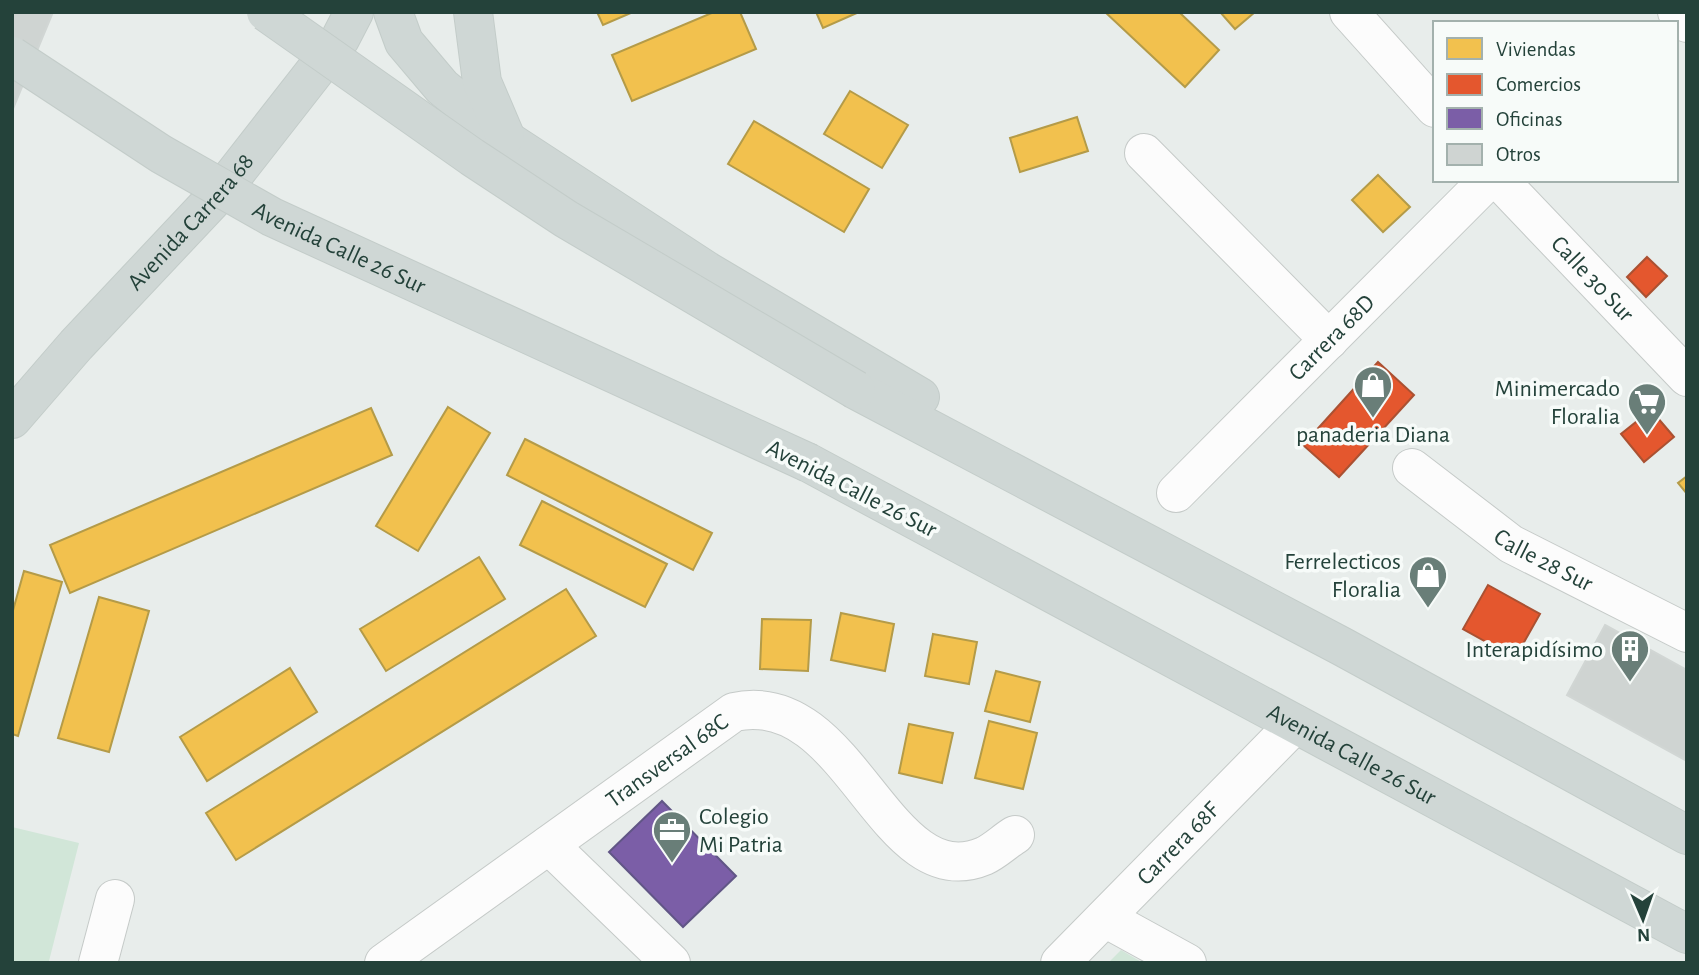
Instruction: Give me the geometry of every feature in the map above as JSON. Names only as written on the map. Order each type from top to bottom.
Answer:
[{"type":"main road","points":[[266,12],[472,158],[566,219],[856,390],[1117,527],[1687,835]]},
{"type":"main road","name":"Avenida Carrera 68","points":[[12,419],[76,345],[222,190],[340,39],[354,12]]},
{"type":"main road","points":[[393,12],[404,42],[442,87],[508,141],[707,271],[897,382],[1117,527]]},
{"type":"main road","points":[[472,12],[482,82],[508,141]]},
{"type":"main road","name":"Avenida Calle 26 Sur","points":[[12,56],[141,142],[272,217],[809,463],[1687,934]]},
{"type":"street","points":[[1349,12],[1433,106]]},
{"type":"street","points":[[1677,12],[1687,23]]},
{"type":"street","points":[[1144,153],[1329,340]]},
{"type":"street","name":"Carrera 68D","points":[[1176,493],[1329,340],[1506,183]]},
{"type":"street","name":"Calle 30 Sur","points":[[1506,183],[1687,377]]},
{"type":"street","name":"Calle 28 Sur","points":[[1412,468],[1511,544],[1687,633]]},
{"type":"street","name":"Transversal 68C","points":[[384,963],[734,712],[754,708],[785,713],[811,730],[904,835],[930,857],[960,862],[985,856],[1015,835]]},
{"type":"street","name":"Carrera 68F","points":[[1060,963],[1295,724]]},
{"type":"street","points":[[549,845],[671,963]]},
{"type":"street","points":[[98,963],[115,900]]},
{"type":"street","points":[[1105,918],[1187,963]]},
{"type":"green space","points":[[12,827],[79,843],[49,961],[55,963],[12,963]]},
{"type":"green space","points":[[1121,950],[1143,963],[1108,963]]},
{"type":"building: Viviendas","points":[[597,12],[633,12],[603,25]]},
{"type":"building: Viviendas","points":[[714,12],[740,12],[756,49],[632,101],[612,55]]},
{"type":"building: Viviendas","points":[[816,12],[859,12],[823,28]]},
{"type":"building: Viviendas","points":[[1105,12],[1179,12],[1219,50],[1185,87]]},
{"type":"building: Viviendas","points":[[1220,12],[1255,12],[1235,29]]},
{"type":"building: Viviendas","points":[[850,91],[908,125],[882,168],[824,134]]},
{"type":"building: Viviendas","points":[[1077,117],[1088,151],[1020,172],[1010,138]]},
{"type":"building: Viviendas","points":[[754,121],[869,189],[844,232],[728,164]]},
{"type":"building: Viviendas","points":[[1378,175],[1410,207],[1383,232],[1352,200]]},
{"type":"building: Viviendas","points":[[448,407],[490,433],[418,551],[376,526]]},
{"type":"building: Viviendas","points":[[371,408],[392,455],[70,593],[50,545]]},
{"type":"building: Viviendas","points":[[525,439],[712,533],[693,570],[507,475]]},
{"type":"building: Viviendas","points":[[1687,476],[1687,494],[1678,483]]},
{"type":"building: Viviendas","points":[[542,501],[667,564],[645,607],[520,545]]},
{"type":"building: Viviendas","points":[[479,557],[505,599],[386,671],[360,629]]},
{"type":"building: Viviendas","points":[[24,571],[62,582],[18,736],[12,734],[12,614]]},
{"type":"building: Viviendas","points":[[566,589],[596,636],[236,860],[206,813]]},
{"type":"building: Viviendas","points":[[99,597],[149,611],[109,752],[58,738]]},
{"type":"building: Viviendas","points":[[841,613],[894,624],[885,671],[831,660]]},
{"type":"building: Viviendas","points":[[762,619],[811,620],[808,671],[760,669]]},
{"type":"building: Viviendas","points":[[933,634],[977,642],[969,684],[925,676]]},
{"type":"building: Viviendas","points":[[290,668],[317,712],[207,781],[180,737]]},
{"type":"building: Viviendas","points":[[996,671],[1040,682],[1030,722],[985,711]]},
{"type":"building: Viviendas","points":[[989,721],[1037,733],[1023,789],[975,778]]},
{"type":"building: Viviendas","points":[[909,724],[953,733],[942,783],[899,773]]},
{"type":"building: Comercios","points":[[1647,257],[1667,276],[1646,297],[1627,277]]},
{"type":"building: Comercios","points":[[1378,362],[1414,395],[1339,477],[1303,445]]},
{"type":"building: Comercios","name":"Minimercado Floralia","points":[[1651,410],[1674,437],[1644,462],[1621,434]]},
{"type":"building: Comercios","points":[[1488,585],[1540,614],[1515,658],[1463,629]]},
{"type":"building: Oficinas","name":"Colegio Mi Patria","points":[[662,801],[736,876],[683,927],[609,852]]},
{"type":"building: Otros","points":[[12,12],[53,12],[12,111]]},
{"type":"building: Otros","name":"Interapidísimo","points":[[1605,625],[1687,670],[1687,761],[1567,695]]},
{"type":"place","name":"panaderia Diana","points":[[1373,419]]},
{"type":"place","name":"Minimercado Floralia","points":[[1647,436]]},
{"type":"place","name":"Ferrelecticos Floralia","points":[[1428,609]]},
{"type":"place","name":"Interapidísimo","points":[[1630,683]]},
{"type":"place","name":"Colegio Mi Patria","points":[[672,864]]}]
